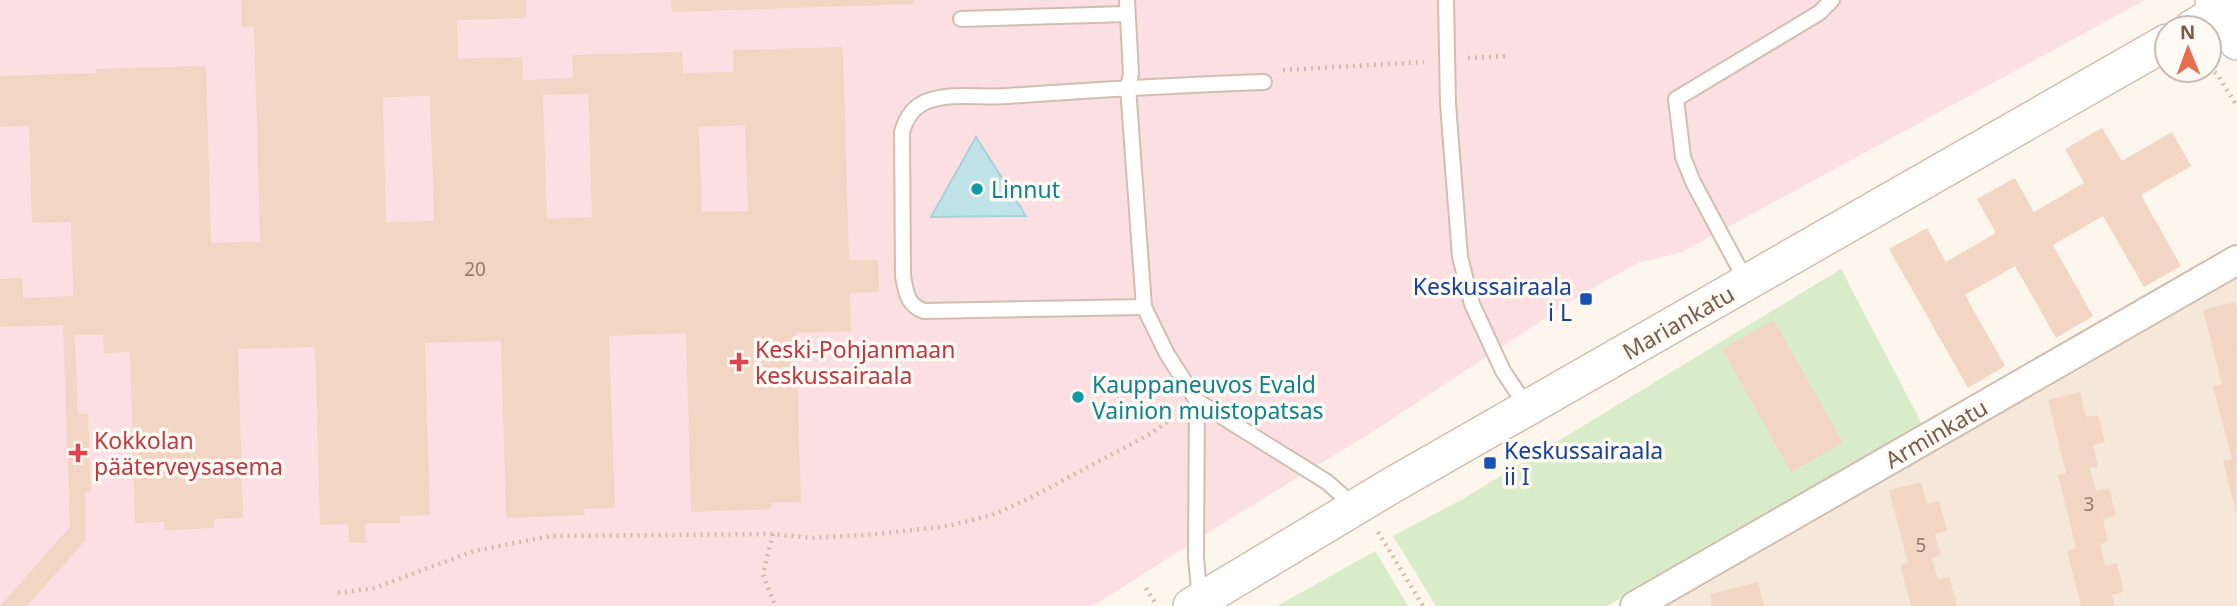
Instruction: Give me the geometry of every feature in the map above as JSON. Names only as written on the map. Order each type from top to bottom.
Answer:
[{"type":"street","points":[[2215,10],[2237,42]]},
{"type":"street","name":"Mariankatu","points":[[1195,603],[1367,519],[1528,408],[2153,50]]},
{"type":"street","name":"Arminkatu","points":[[1635,606],[2237,260]]},
{"type":"lane","points":[[1446,0],[1447,60],[1460,257],[1472,304],[1503,371],[1528,408]]},
{"type":"lane","points":[[1747,282],[1693,182],[1683,157],[1675,99],[1819,13],[1832,0]]},
{"type":"lane","points":[[961,19],[1127,7],[1131,74],[1128,87],[1144,307],[1167,354],[1197,401],[1328,482],[1367,519]]},
{"type":"lane","points":[[1144,307],[924,311],[914,307],[906,295],[903,276],[902,132],[906,118],[916,107],[928,101],[950,97],[1264,82]]},
{"type":"lane","points":[[1195,603],[1197,401]]},
{"type":"path","points":[[1276,71],[1508,56]]},
{"type":"path","points":[[2223,84],[2237,106]]},
{"type":"path","points":[[338,593],[374,588],[474,551],[551,537],[773,534],[813,538],[948,526],[992,514],[1069,478],[1150,434],[1197,401]]},
{"type":"path","points":[[1367,519],[1423,606]]},
{"type":"path","points":[[773,534],[763,574],[775,606]]},
{"type":"path","points":[[1146,588],[1157,606]]},
{"type":"shaded area","name":"Keski-Pohjanmaan keskussairaala","points":[[0,0],[2145,0],[1682,252],[1640,262],[1587,291],[1369,434],[1093,606],[0,606]]},
{"type":"shaded area","points":[[2237,275],[2237,606],[1659,606]]},
{"type":"green space","points":[[1841,269],[1922,424],[1607,606],[1436,606],[1393,536],[1461,500]]},
{"type":"green space","points":[[1375,551],[1408,606],[1277,606]]},
{"type":"water","points":[[976,137],[1026,216],[931,217]]},
{"type":"building","points":[[241,0],[526,0],[526,18],[457,20],[458,59],[522,57],[523,80],[573,78],[572,55],[682,52],[683,73],[733,72],[733,50],[843,47],[849,260],[878,260],[879,292],[850,293],[851,331],[796,333],[801,502],[771,503],[771,509],[691,512],[686,333],[609,336],[615,508],[584,509],[585,515],[506,518],[501,341],[425,343],[430,515],[400,516],[400,523],[365,523],[366,543],[349,543],[348,524],[320,525],[315,347],[238,349],[243,518],[214,519],[214,528],[165,530],[164,522],[135,523],[130,352],[104,353],[103,335],[75,335],[78,414],[88,414],[91,491],[85,492],[86,540],[27,606],[0,606],[70,527],[63,325],[0,327],[0,279],[22,278],[23,298],[73,296],[71,222],[32,223],[29,126],[0,127],[0,76],[97,73],[96,69],[206,66],[211,243],[260,242],[254,26],[242,27]],"holes":[[[588,94],[592,217],[547,219],[543,95]],[[430,96],[434,221],[386,222],[383,97]],[[745,125],[748,211],[702,212],[699,127]]]},
{"type":"building","points":[[671,0],[913,0],[914,4],[672,12]]},
{"type":"building","points":[[2102,128],[2122,161],[2172,132],[2191,166],[2141,195],[2181,266],[2144,287],[2103,216],[2053,245],[2093,316],[2056,338],[2015,266],[1965,295],[2005,366],[1968,388],[1889,249],[1927,228],[1946,262],[1996,233],[1977,199],[2015,178],[2034,212],[2084,183],[2065,149]]},
{"type":"building","points":[[2235,302],[2236,513],[2223,461],[2232,459],[2213,386],[2222,384],[2203,310]]},
{"type":"building","points":[[1774,320],[1843,443],[1791,472],[1722,349]]},
{"type":"building","points":[[2080,392],[2086,417],[2098,415],[2105,442],[2093,445],[2098,466],[2090,468],[2096,491],[2109,488],[2116,516],[2103,519],[2108,542],[2100,544],[2105,566],[2117,563],[2124,592],[2112,595],[2115,606],[2081,606],[2067,551],[2076,548],[2058,475],[2066,473],[2048,400]]},
{"type":"building","points":[[1921,482],[1927,504],[1939,501],[1947,531],[1935,534],[1940,555],[1932,558],[1938,580],[1949,576],[1957,606],[1911,606],[1900,565],[1908,563],[1889,490]]},
{"type":"building","points":[[1758,582],[1764,606],[1712,606],[1710,594]]},
{"type":"place","name":"Linnut","points":[[977,189]]},
{"type":"place","name":"Keskussairaala i L","points":[[1586,299]]},
{"type":"place","name":"Keski-Pohjanmaan keskussairaala","points":[[739,362]]},
{"type":"place","name":"Kauppaneuvos Evald Vainion muistopatsas","points":[[1078,397]]},
{"type":"place","name":"Kokkolan pääterveysasema","points":[[78,453]]},
{"type":"place","name":"Keskussairaala ii I","points":[[1490,463]]}]
